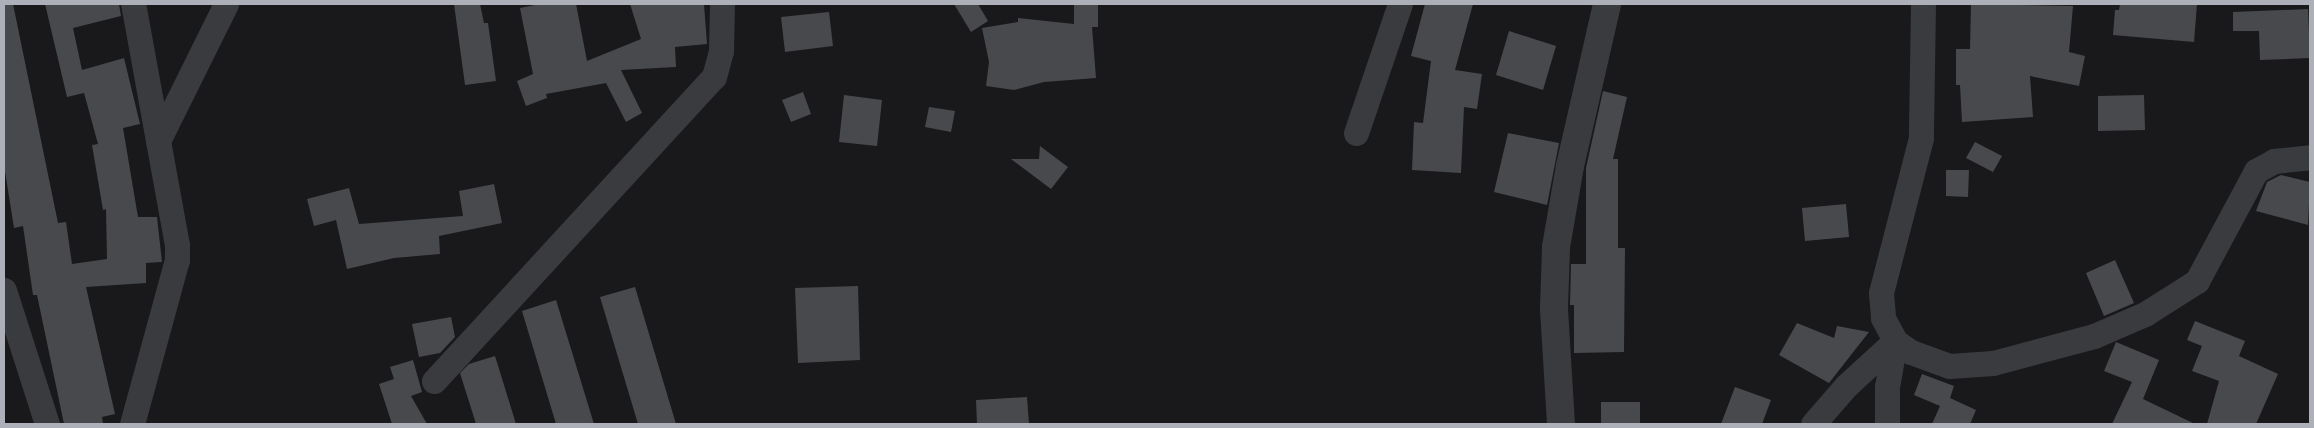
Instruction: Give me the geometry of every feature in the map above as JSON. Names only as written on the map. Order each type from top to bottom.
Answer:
[{"type":"street","points":[[132,424],[176,260],[177,245],[133,4]]},
{"type":"street","points":[[158,141],[226,4]]},
{"type":"street","points":[[434,381],[714,77],[721,51],[722,4]]},
{"type":"street","points":[[1356,133],[1400,4]]},
{"type":"street","points":[[1561,424],[1554,308],[1556,247],[1570,166],[1607,4]]},
{"type":"street","points":[[1922,4],[1921,138],[1881,292],[1884,318],[1896,341],[1911,352],[1949,366],[1993,363],[2094,336],[2145,314],[2197,281],[2256,172],[2274,161],[2310,157]]},
{"type":"street","points":[[4,290],[47,424]]},
{"type":"street","points":[[1813,424],[1846,386],[1896,341]]},
{"type":"street","points":[[1887,424],[1887,387],[1896,341]]},
{"type":"building","points":[[4,4],[13,4],[58,223],[66,222],[72,264],[107,259],[106,209],[103,210],[92,145],[98,144],[84,93],[67,97],[45,4],[119,4],[121,16],[73,28],[82,70],[124,58],[140,124],[123,128],[138,217],[157,217],[162,262],[146,263],[146,283],[86,287],[115,414],[102,417],[103,424],[64,424],[37,295],[33,295],[23,226],[14,228],[4,165]]},
{"type":"building","points":[[454,4],[480,4],[484,23],[488,23],[496,81],[465,85]]},
{"type":"building","points":[[540,4],[576,4],[587,61],[641,39],[630,4],[704,4],[707,44],[675,47],[676,67],[621,70],[642,113],[626,122],[606,83],[546,94],[547,98],[526,106],[517,81],[533,74],[520,8]]},
{"type":"building","points":[[954,4],[978,4],[988,21],[971,32]]},
{"type":"building","points":[[1074,4],[1098,4],[1098,27],[1092,27],[1096,78],[1044,82],[1014,90],[986,86],[989,62],[982,28],[1018,22],[1018,18],[1074,24]]},
{"type":"building","points":[[1425,4],[1473,4],[1455,70],[1482,74],[1477,109],[1464,107],[1461,173],[1412,170],[1414,122],[1423,123],[1431,61],[1411,56]]},
{"type":"building","points":[[1971,4],[2073,6],[2069,52],[2085,56],[2079,86],[2030,76],[2033,117],[1962,122],[1960,85],[1956,85],[1956,49],[1970,49]]},
{"type":"building","points":[[2120,4],[2197,4],[2194,42],[2113,35],[2115,10],[2119,10]]},
{"type":"building","points":[[2308,9],[2310,58],[2260,60],[2259,31],[2233,31],[2233,12]]},
{"type":"building","points":[[829,12],[833,46],[785,52],[781,17]]},
{"type":"building","points":[[1509,31],[1556,46],[1543,90],[1496,75]]},
{"type":"building","points":[[1603,91],[1627,97],[1613,159],[1618,159],[1618,248],[1625,248],[1624,352],[1574,353],[1574,305],[1570,305],[1571,264],[1586,264],[1586,168]]},
{"type":"building","points":[[803,92],[811,114],[791,122],[782,100]]},
{"type":"building","points":[[844,95],[882,100],[877,146],[839,142]]},
{"type":"building","points":[[2144,95],[2145,130],[2098,131],[2098,96]]},
{"type":"building","points":[[929,107],[955,111],[951,132],[925,127]]},
{"type":"building","points":[[1508,133],[1559,143],[1547,205],[1494,192]]},
{"type":"building","points":[[1975,142],[2002,156],[1993,172],[1966,158]]},
{"type":"building","points":[[1040,146],[1068,167],[1051,189],[1011,159],[1039,159]]},
{"type":"building","points":[[1946,170],[1969,170],[1968,197],[1946,196]]},
{"type":"building","points":[[2281,175],[2310,182],[2308,225],[2256,211],[2267,182]]},
{"type":"building","points":[[494,184],[502,223],[439,236],[440,254],[394,258],[347,269],[336,220],[314,226],[307,199],[349,188],[359,224],[463,216],[459,191]]},
{"type":"building","points":[[1846,204],[1849,237],[1805,241],[1802,208]]},
{"type":"building","points":[[2115,260],[2134,303],[2104,316],[2086,273]]},
{"type":"building","points":[[858,286],[860,360],[798,363],[795,288]]},
{"type":"building","points":[[635,287],[676,424],[638,424],[600,297]]},
{"type":"building","points":[[556,300],[594,424],[556,424],[522,311]]},
{"type":"building","points":[[451,317],[455,337],[440,353],[419,357],[412,324]]},
{"type":"building","points":[[2195,321],[2245,341],[2239,356],[2278,374],[2256,424],[2207,424],[2219,381],[2192,371],[2202,346],[2187,340]]},
{"type":"building","points":[[1797,323],[1834,338],[1837,326],[1869,332],[1829,383],[1779,355]]},
{"type":"building","points":[[2116,342],[2159,360],[2143,399],[2195,424],[2112,424],[2132,382],[2104,371]]},
{"type":"building","points":[[495,356],[516,424],[476,424],[460,373],[469,364]]},
{"type":"building","points":[[413,360],[422,392],[411,396],[427,424],[392,424],[379,384],[394,379],[390,367]]},
{"type":"building","points":[[1922,374],[1954,386],[1950,398],[1976,410],[1970,424],[1932,424],[1940,406],[1914,395]]},
{"type":"building","points":[[1735,387],[1771,400],[1762,424],[1721,424]]},
{"type":"building","points":[[1027,397],[1029,424],[977,424],[976,400]]},
{"type":"building","points":[[1601,402],[1640,402],[1640,424],[1601,424]]}]
